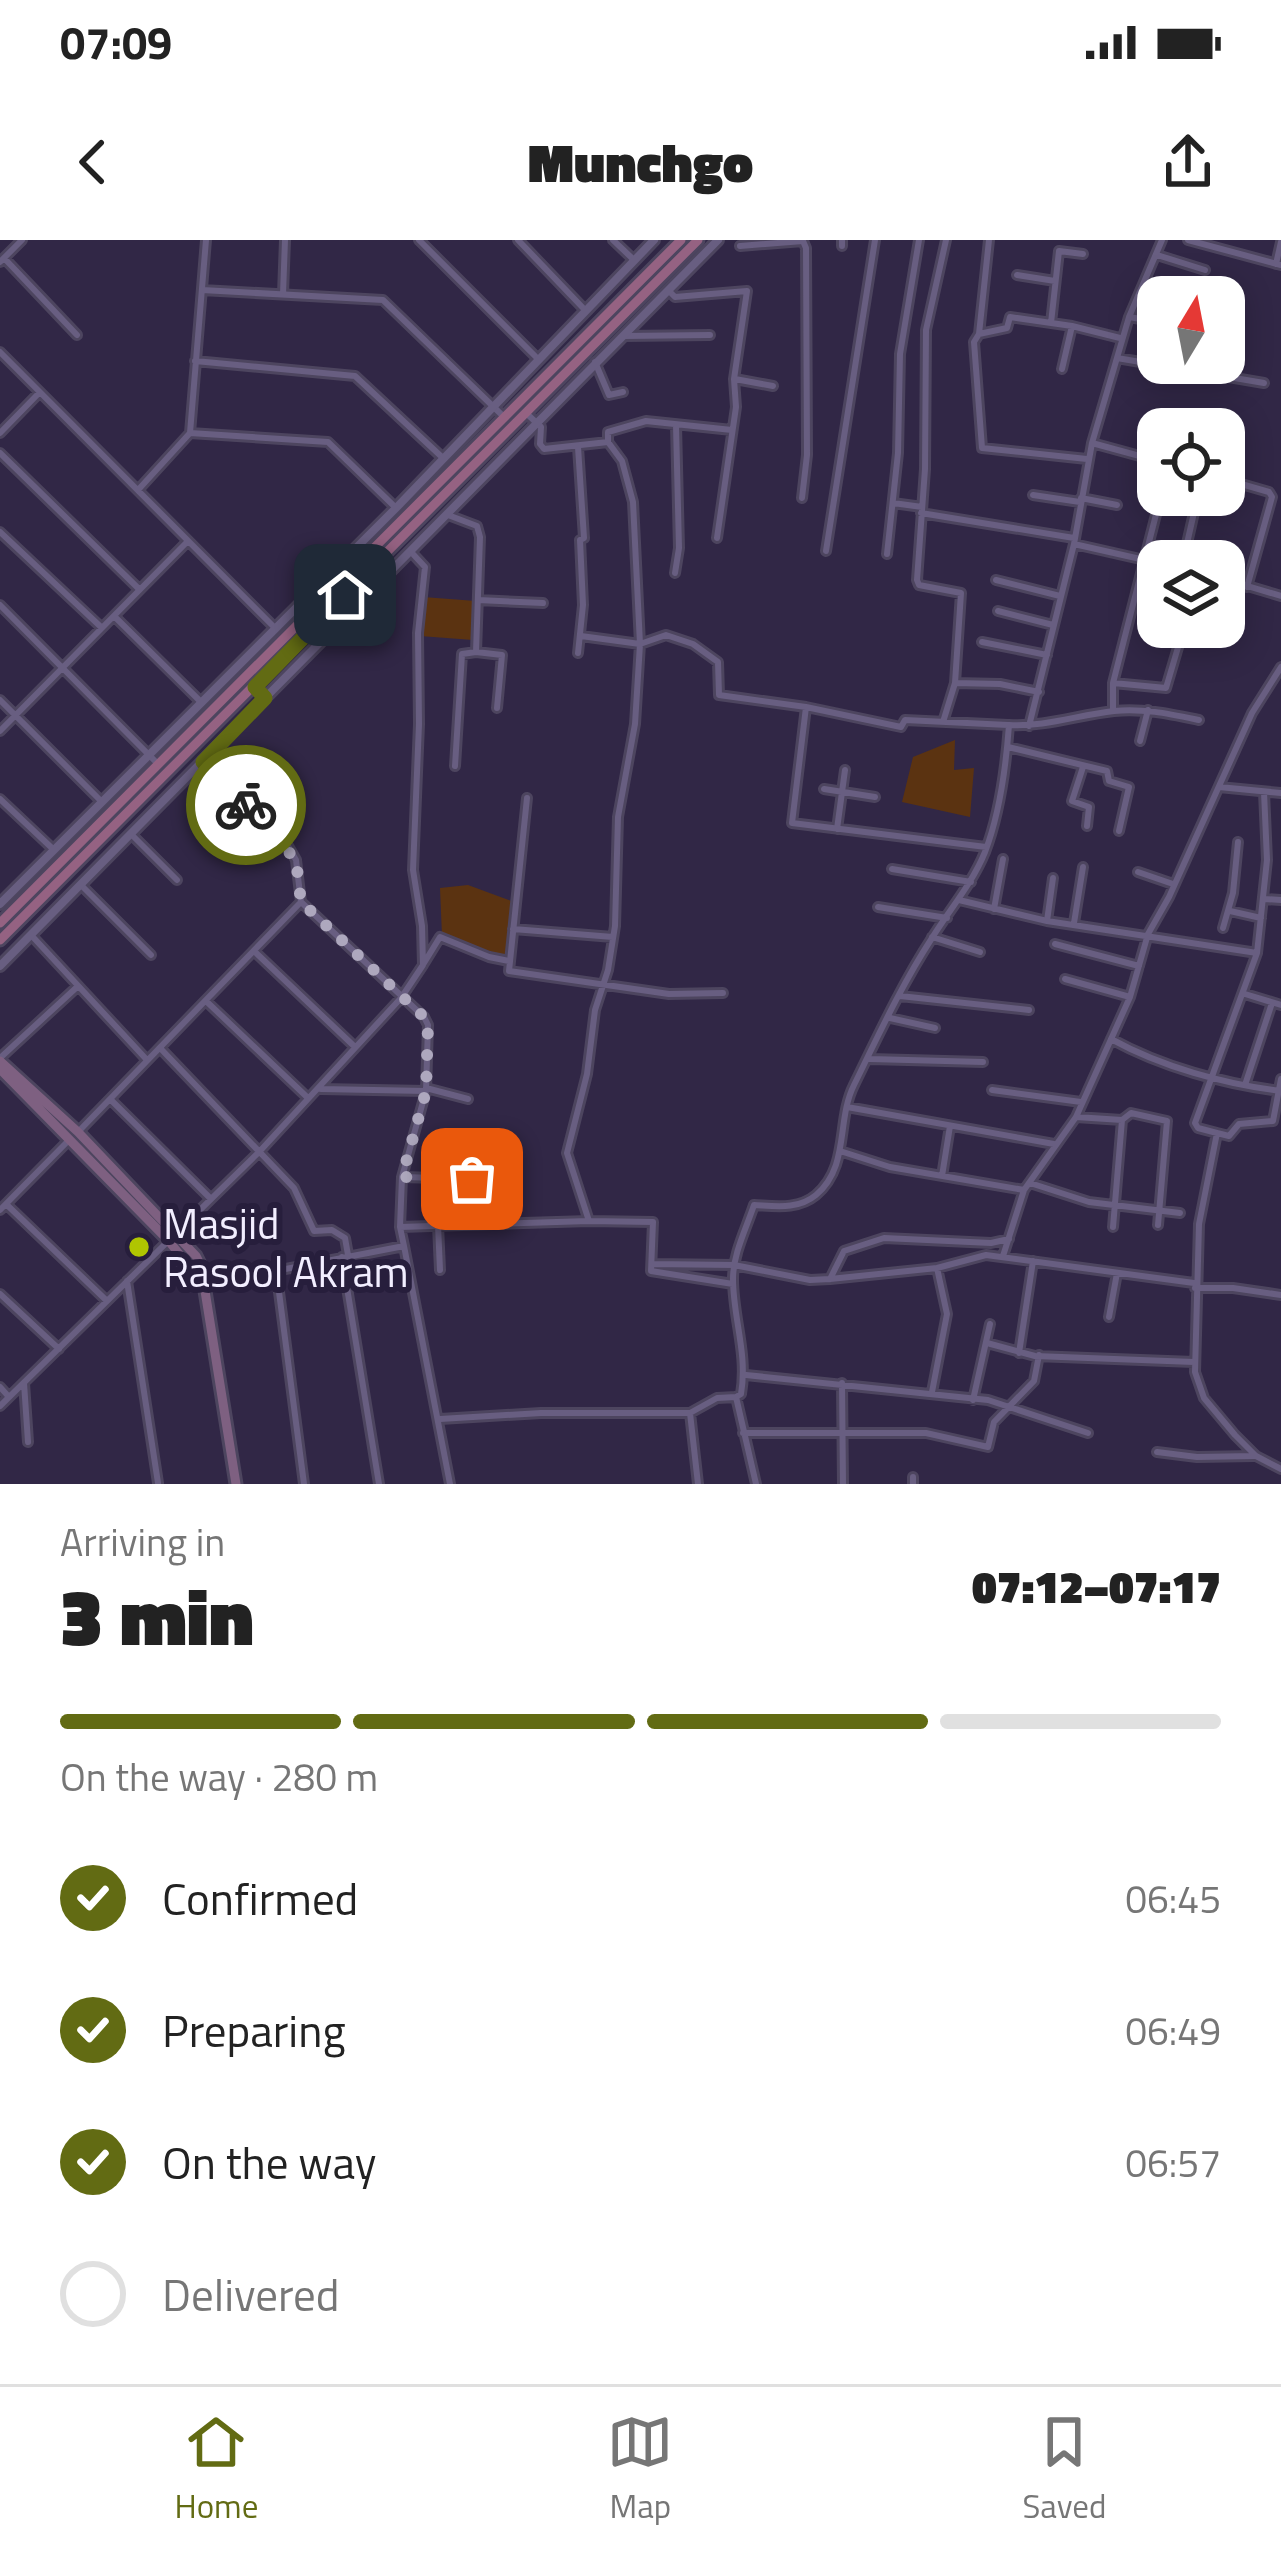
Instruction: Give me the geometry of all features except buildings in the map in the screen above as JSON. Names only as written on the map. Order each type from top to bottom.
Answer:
[{"type":"main road","points":[[0,940],[255,687],[504,418],[681,240]]},
{"type":"main road","points":[[0,923],[698,240]]},
{"type":"main road","points":[[255,687],[265,698]]},
{"type":"main road","points":[[0,1062],[171,1237],[196,1256],[236,1484]]},
{"type":"street","points":[[22,240],[2,260],[76,335]]},
{"type":"street","points":[[138,490],[190,433],[206,240]]},
{"type":"street","points":[[283,294],[285,240]]},
{"type":"street","points":[[419,240],[538,358]]},
{"type":"street","points":[[518,240],[585,310]]},
{"type":"street","points":[[613,240],[634,260]]},
{"type":"street","points":[[0,904],[444,459],[654,240]]},
{"type":"street","points":[[0,966],[718,240]]},
{"type":"street","points":[[826,551],[875,240]]},
{"type":"street","points":[[887,554],[900,355],[919,240]]},
{"type":"street","points":[[943,722],[955,683],[961,593],[919,585],[926,330],[946,240]]},
{"type":"street","points":[[989,240],[979,334],[974,342],[982,448],[1088,460]]},
{"type":"street","points":[[1030,726],[1092,442],[1129,316],[1162,240]]},
{"type":"street","points":[[1188,240],[1278,265],[1281,242]]},
{"type":"street","points":[[740,246],[803,241],[806,248],[808,455],[802,498]]},
{"type":"street","points":[[1052,323],[1059,251],[1083,254]]},
{"type":"street","points":[[1157,255],[1205,270]]},
{"type":"street","points":[[1017,275],[1056,281]]},
{"type":"street","points":[[202,290],[383,300],[504,418]]},
{"type":"street","points":[[668,290],[675,297],[747,291],[717,538]]},
{"type":"street","points":[[1129,316],[1137,318]]},
{"type":"street","points":[[979,334],[1006,328],[1010,317],[1122,339]]},
{"type":"street","points":[[1062,369],[1072,326]]},
{"type":"street","points":[[621,336],[710,335]]},
{"type":"street","points":[[0,352],[274,627]]},
{"type":"street","points":[[0,366],[7,358]]},
{"type":"street","points":[[1117,358],[1264,383]]},
{"type":"street","points":[[195,361],[355,376],[444,459]]},
{"type":"street","points":[[596,362],[609,394],[623,392]]},
{"type":"street","points":[[734,379],[773,386]]},
{"type":"street","points":[[0,433],[39,393]]},
{"type":"street","points":[[526,412],[541,427],[544,448],[608,442]]},
{"type":"street","points":[[590,1221],[567,1153],[614,937],[618,817],[635,724],[640,644],[633,502],[608,432],[639,422],[732,430]]},
{"type":"street","points":[[675,573],[679,548],[676,425]]},
{"type":"street","points":[[190,433],[328,442],[395,508]]},
{"type":"street","points":[[1092,442],[1137,454]]},
{"type":"street","points":[[578,447],[584,538],[580,540],[578,653]]},
{"type":"street","points":[[0,453],[140,590]]},
{"type":"street","points":[[1245,485],[1272,497],[1247,587],[1281,596]]},
{"type":"street","points":[[1033,495],[1118,505]]},
{"type":"street","points":[[892,503],[1137,558]]},
{"type":"street","points":[[448,515],[478,526],[476,652]]},
{"type":"street","points":[[0,532],[102,628]]},
{"type":"street","points":[[0,731],[188,541]]},
{"type":"street","points":[[412,553],[425,567],[418,633],[413,870],[422,926],[422,965]]},
{"type":"street","points":[[996,580],[1060,596]]},
{"type":"street","points":[[1113,711],[1113,683],[1137,588]]},
{"type":"street","points":[[478,600],[543,603]]},
{"type":"street","points":[[0,605],[159,765]]},
{"type":"street","points":[[998,610],[1053,626]]},
{"type":"street","points":[[114,616],[202,704]]},
{"type":"street","points":[[580,636],[640,644],[666,635],[700,648],[718,662],[719,695],[901,727],[904,720],[1030,726],[1113,711],[1148,710],[1199,720]]},
{"type":"street","points":[[982,642],[1047,655]]},
{"type":"street","points":[[1113,683],[1166,688],[1178,648]]},
{"type":"street","points":[[455,766],[462,653],[502,655],[497,708]]},
{"type":"street","points":[[1003,1256],[1027,1187],[1076,1117],[1130,997],[1148,934],[1252,713],[1281,667]]},
{"type":"street","points":[[955,683],[1000,684],[1039,692]]},
{"type":"street","points":[[0,700],[102,802]]},
{"type":"street","points":[[806,707],[791,821],[987,847]]},
{"type":"street","points":[[1140,742],[1148,710]]},
{"type":"street","points":[[440,1419],[690,1413],[717,1398],[741,1394],[746,1375],[734,1265],[754,1205],[787,1207],[816,1195],[836,1170],[853,1087],[932,937],[970,882],[987,847],[1010,725]]},
{"type":"street","points":[[1007,747],[1107,771],[1108,781],[1129,787],[1119,831]]},
{"type":"street","points":[[203,762],[288,846],[296,860],[301,902],[428,1025],[426,1090],[402,1177],[400,1227],[450,1484]]},
{"type":"street","points":[[1083,767],[1072,801],[1090,807],[1087,826]]},
{"type":"street","points":[[837,830],[845,770]]},
{"type":"street","points":[[1218,787],[1281,793]]},
{"type":"street","points":[[824,789],[875,797]]},
{"type":"street","points":[[1264,792],[1264,899],[1257,953],[1196,1126],[1229,1136],[1239,1124],[1273,1121],[1281,1079]]},
{"type":"street","points":[[527,798],[509,971],[669,994],[723,993]]},
{"type":"street","points":[[0,799],[53,850]]},
{"type":"street","points":[[131,836],[178,880]]},
{"type":"street","points":[[1223,928],[1238,842]]},
{"type":"street","points":[[994,909],[1004,860]]},
{"type":"street","points":[[1074,923],[1083,868]]},
{"type":"street","points":[[892,869],[970,882]]},
{"type":"street","points":[[1138,872],[1173,884]]},
{"type":"street","points":[[1047,921],[1053,878]]},
{"type":"street","points":[[81,885],[151,955]]},
{"type":"street","points":[[1264,899],[1281,900]]},
{"type":"street","points":[[959,900],[1047,921],[1257,953]]},
{"type":"street","points":[[106,1301],[3,1207],[301,902]]},
{"type":"street","points":[[878,907],[947,918]]},
{"type":"street","points":[[1229,910],[1261,918]]},
{"type":"street","points":[[513,929],[614,937]]},
{"type":"street","points":[[32,936],[147,1060]]},
{"type":"street","points":[[0,1406],[260,1151],[400,998],[440,937],[509,961]]},
{"type":"street","points":[[932,937],[980,952]]},
{"type":"street","points":[[1055,944],[1140,966]]},
{"type":"street","points":[[254,951],[355,1047]]},
{"type":"street","points":[[1065,979],[1130,997]]},
{"type":"street","points":[[0,1062],[77,986]]},
{"type":"street","points":[[1245,994],[1276,1004],[1245,1086]]},
{"type":"street","points":[[900,996],[1029,1010]]},
{"type":"street","points":[[206,1001],[308,1099]]},
{"type":"street","points":[[890,1018],[935,1028]]},
{"type":"street","points":[[1111,1039],[1174,1066],[1280,1091]]},
{"type":"street","points":[[161,1049],[294,1188],[314,1231],[332,1230],[345,1238],[379,1484]]},
{"type":"street","points":[[870,1059],[983,1062]]},
{"type":"street","points":[[317,1090],[426,1090],[468,1099]]},
{"type":"street","points":[[992,1090],[1082,1102]]},
{"type":"street","points":[[110,1100],[212,1199]]},
{"type":"street","points":[[847,1107],[1054,1144]]},
{"type":"street","points":[[1076,1117],[1122,1120],[1131,1113],[1167,1120],[1158,1226]]},
{"type":"street","points":[[1113,1227],[1122,1120]]},
{"type":"street","points":[[942,1176],[950,1126]]},
{"type":"street","points":[[1217,1133],[1199,1224],[1194,1363],[1204,1398],[1256,1456],[1281,1469]]},
{"type":"street","points":[[839,1151],[890,1167],[1180,1213]]},
{"type":"street","points":[[402,1177],[472,1179]]},
{"type":"street","points":[[446,1212],[450,1177]]},
{"type":"street","points":[[400,1227],[653,1222],[652,1272],[733,1284]]},
{"type":"street","points":[[438,1225],[440,1270]]},
{"type":"street","points":[[830,1279],[844,1251],[884,1238],[1009,1240]]},
{"type":"street","points":[[202,1285],[404,1246]]},
{"type":"street","points":[[651,1264],[734,1265],[810,1280],[937,1268],[975,1256],[1003,1256],[1195,1286],[1281,1294]]},
{"type":"street","points":[[1019,1353],[1033,1261]]},
{"type":"street","points":[[932,1392],[947,1314],[937,1268]]},
{"type":"street","points":[[276,1269],[304,1484]]},
{"type":"street","points":[[1109,1317],[1117,1273]]},
{"type":"street","points":[[127,1281],[158,1483]]},
{"type":"street","points":[[0,1294],[58,1349]]},
{"type":"street","points":[[973,1400],[990,1324]]},
{"type":"street","points":[[987,1343],[1039,1355],[1194,1363]]},
{"type":"street","points":[[743,1433],[926,1433],[988,1447],[994,1422],[1034,1381],[1039,1355]]},
{"type":"street","points":[[746,1375],[932,1392],[1010,1408],[1088,1433]]},
{"type":"street","points":[[842,1382],[843,1484]]},
{"type":"street","points":[[24,1383],[28,1442]]},
{"type":"street","points":[[0,1387],[9,1397]]},
{"type":"street","points":[[736,1397],[756,1484]]},
{"type":"street","points":[[690,1413],[698,1484]]},
{"type":"street","points":[[1156,1452],[1211,1458],[1256,1456]]},
{"type":"shaded area","points":[[423,597],[476,601],[473,640],[420,636]]},
{"type":"shaded area","points":[[955,740],[954,770],[974,768],[970,817],[902,802],[913,757]]},
{"type":"shaded area","points":[[468,885],[514,902],[508,957],[442,936],[440,888]]},
{"type":"way so far","points":[[246,805],[296,860],[301,902],[428,1025],[426,1091],[402,1177],[472,1179]]},
{"type":"place","name":"Masjid Rasool Akram","points":[[139,1247]]},
{"type":"route","points":[[246,805],[203,762],[265,698],[255,687],[345,595]]}]
